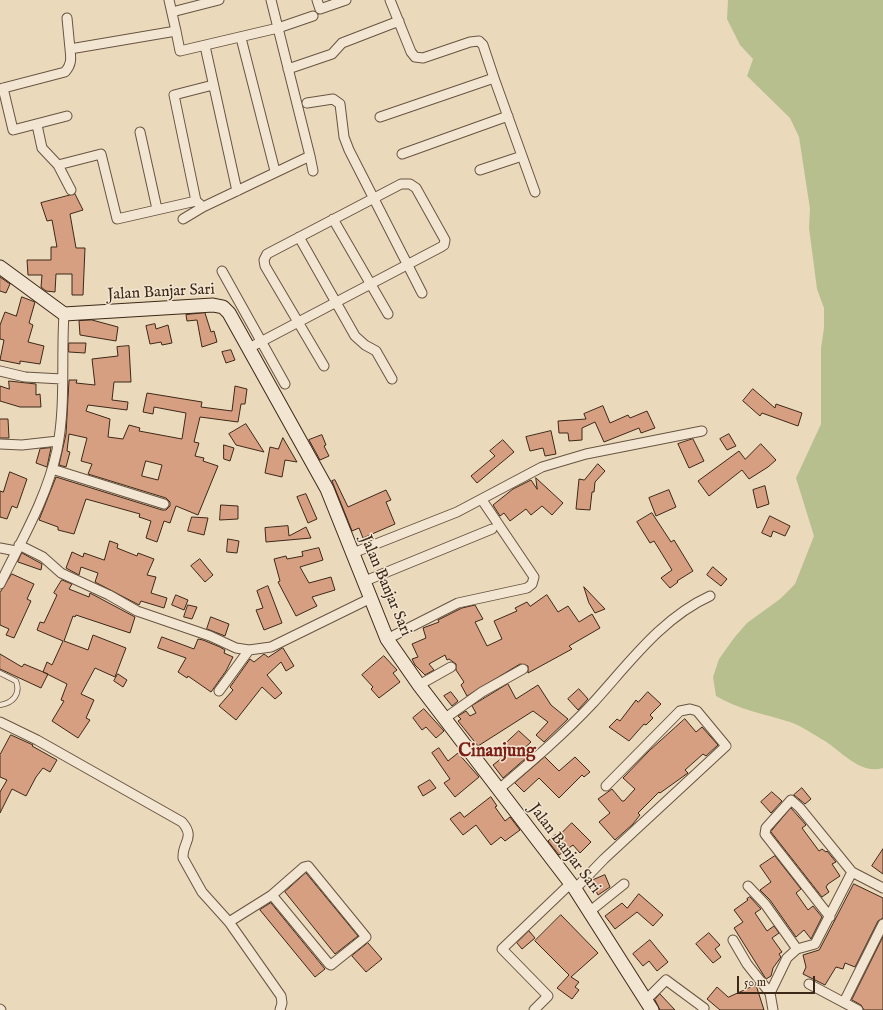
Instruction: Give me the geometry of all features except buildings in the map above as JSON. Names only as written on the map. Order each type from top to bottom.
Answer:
[{"type":"street","points":[[169,0],[180,51],[241,38],[278,28],[313,16]]},
{"type":"street","points":[[172,12],[219,0]]},
{"type":"street","points":[[271,0],[313,171]]},
{"type":"street","points":[[317,0],[320,9],[346,0]]},
{"type":"street","points":[[390,0],[415,57],[423,58],[470,42],[479,41],[482,45],[535,192]]},
{"type":"street","points":[[67,116],[13,130],[2,88],[65,72],[72,60],[68,18]]},
{"type":"street","points":[[288,69],[332,54],[342,43],[399,21]]},
{"type":"street","points":[[70,49],[176,31]]},
{"type":"street","points":[[241,38],[275,171]]},
{"type":"street","points":[[204,46],[237,191]]},
{"type":"street","points":[[380,117],[494,78]]},
{"type":"street","points":[[200,204],[174,95],[213,85]]},
{"type":"street","points":[[306,103],[333,99],[340,104],[344,137],[373,198],[422,293]]},
{"type":"street","points":[[402,154],[508,116]]},
{"type":"street","points":[[37,125],[42,148],[58,165],[71,190]]},
{"type":"street","points":[[140,132],[157,209]]},
{"type":"street","points":[[58,165],[101,154],[117,219],[157,209],[200,204],[237,191],[275,171],[310,156]]},
{"type":"street","points":[[480,170],[522,156]]},
{"type":"street","points":[[249,348],[261,342],[299,322],[336,302],[407,265],[444,245],[445,240],[416,188],[410,184],[401,184],[373,198],[267,254],[264,260],[265,266],[299,322],[324,366]]},
{"type":"street","points":[[183,219],[200,204]]},
{"type":"street","points":[[333,219],[388,314]]},
{"type":"street","points":[[299,237],[355,336],[365,346],[376,351],[392,379]]},
{"type":"street","points":[[0,267],[64,314],[58,441],[52,469],[40,502],[0,584]]},
{"type":"street","points":[[222,271],[285,384]]},
{"type":"street","name":"Jalan Banjar Sari","points":[[64,314],[213,305],[223,307],[229,313],[327,489],[387,638],[418,685],[572,886],[649,1005]]},
{"type":"street","points":[[0,371],[25,377],[62,379]]},
{"type":"street","points":[[353,553],[482,500],[519,478],[542,467],[586,454],[702,431]]},
{"type":"street","points":[[0,444],[22,445],[58,441]]},
{"type":"street","points":[[52,469],[164,504]]},
{"type":"street","points":[[387,638],[458,603],[527,588],[532,584],[534,577],[482,500]]},
{"type":"street","points":[[365,581],[492,529]]},
{"type":"street","points":[[0,548],[18,548],[44,557],[61,573],[109,595],[138,611],[210,636],[236,648],[249,650],[271,648],[371,598]]},
{"type":"street","points":[[498,790],[551,745],[672,620],[696,603],[710,596]]},
{"type":"street","points":[[219,691],[249,650]]},
{"type":"street","points":[[418,685],[451,667]]},
{"type":"street","points":[[444,719],[482,692],[523,670]]},
{"type":"street","points":[[534,1010],[548,996],[502,949],[604,859],[726,746],[697,711],[690,709],[680,711],[606,786]]},
{"type":"street","points":[[0,722],[37,740],[182,822],[189,835],[183,858],[202,892],[229,922],[281,996],[282,1003],[280,1010]]},
{"type":"street","points":[[830,918],[765,834],[766,828],[791,800],[800,808],[852,872],[883,888]]},
{"type":"street","points":[[229,922],[272,895],[304,867],[308,866],[366,937],[331,965],[272,895]]},
{"type":"street","points":[[770,993],[787,958],[797,949],[815,944],[830,918],[852,872]]},
{"type":"street","points":[[589,912],[624,884]]},
{"type":"street","points":[[748,886],[765,904],[797,949]]},
{"type":"street","points":[[844,1002],[883,924]]},
{"type":"street","points":[[733,940],[746,964],[770,993],[773,1010]]},
{"type":"street","points":[[649,1005],[666,980],[683,991],[704,1008],[703,1010]]},
{"type":"street","points":[[809,984],[858,1010]]},
{"type":"lane","points":[[0,673],[16,681],[19,687],[15,698],[9,704],[0,705]]},
{"type":"green space","points":[[728,0],[883,0],[883,768],[867,768],[859,765],[825,741],[799,726],[734,705],[716,696],[713,677],[719,659],[747,623],[780,599],[795,584],[814,536],[796,478],[821,424],[821,348],[824,328],[824,308],[817,289],[809,228],[810,209],[799,137],[790,118],[747,76],[753,59],[740,45],[727,19]]},
{"type":"district","name":"Cinanjung","points":[[497,752]]}]
